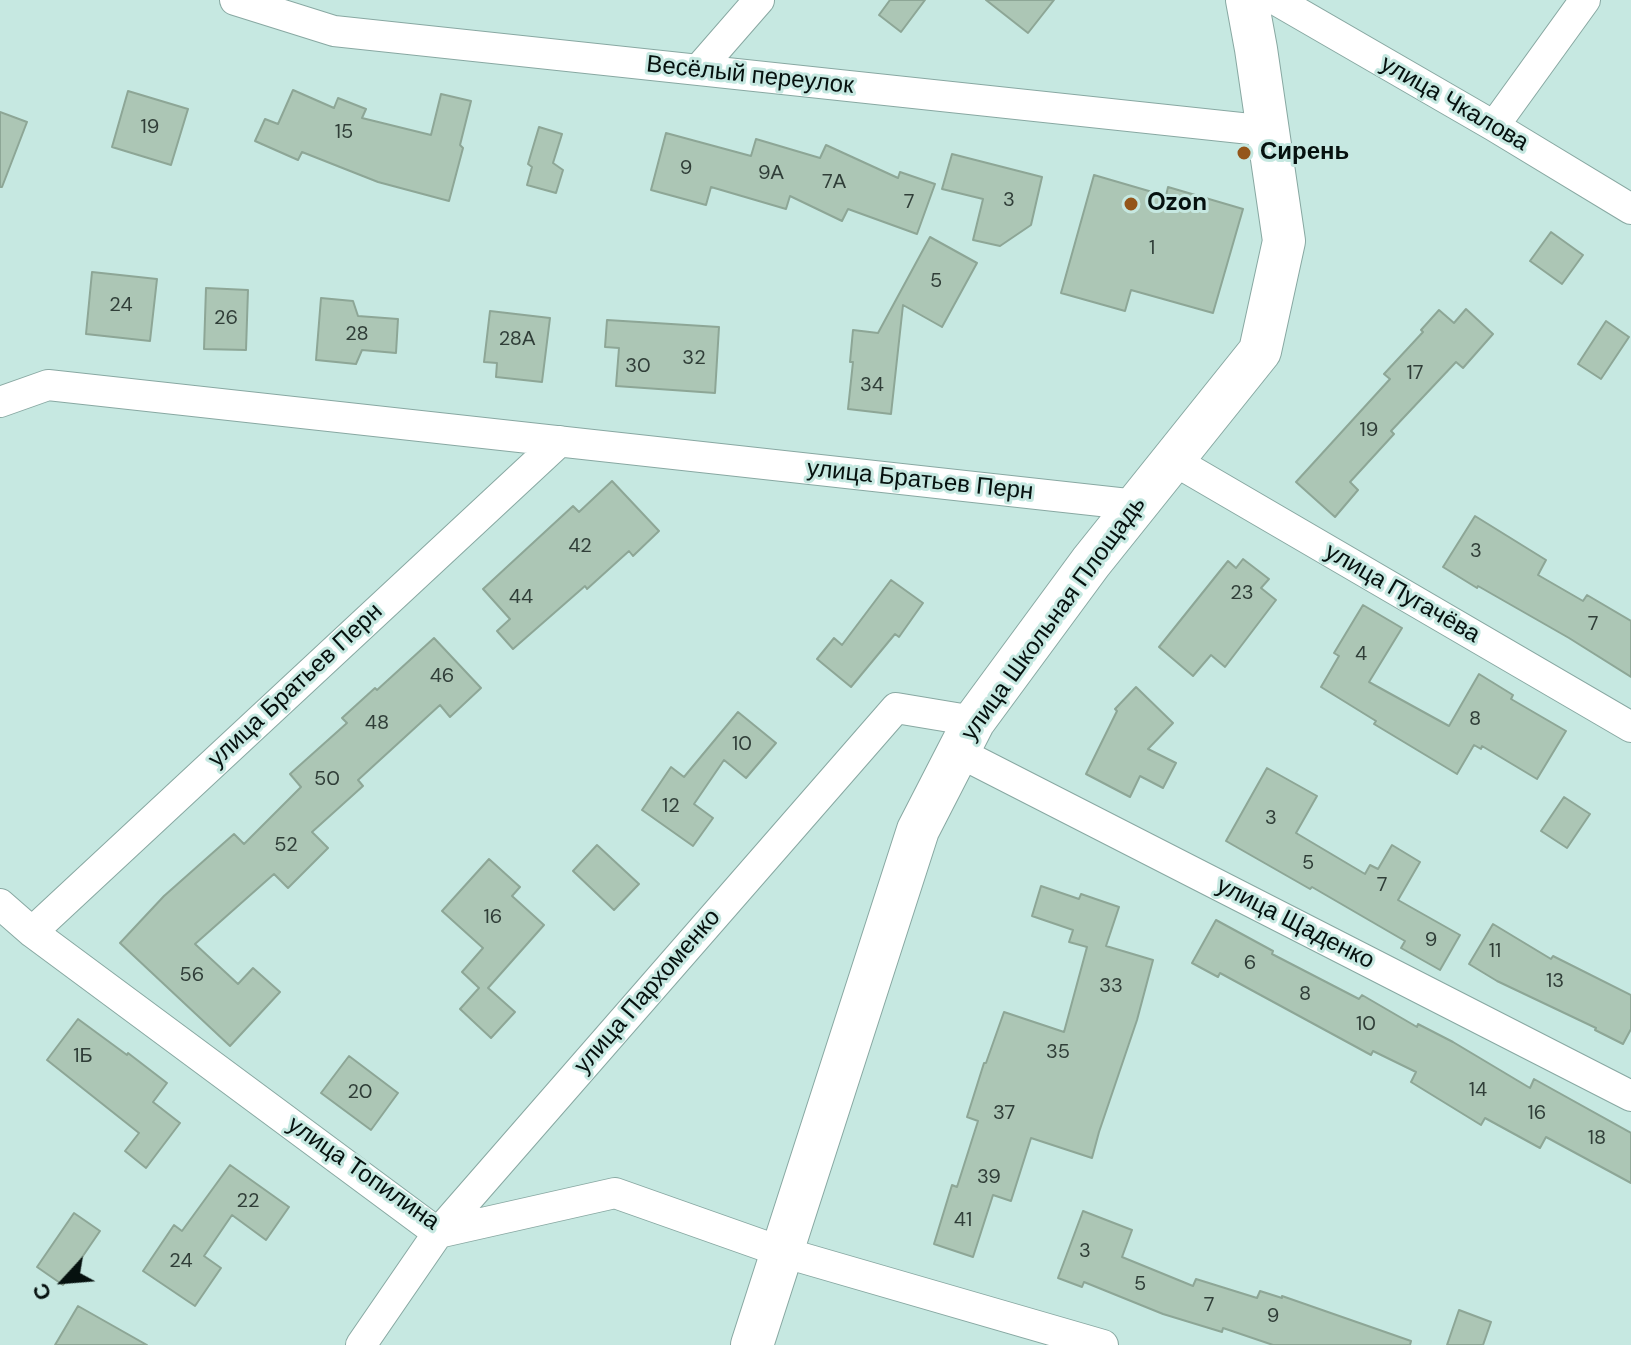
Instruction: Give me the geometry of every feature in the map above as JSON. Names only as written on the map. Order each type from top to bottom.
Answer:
[{"type":"main road","name":"улица Школьная Площадь","points":[[752,1345],[918,830],[966,736],[1091,562],[1260,351],[1284,241],[1247,0]]},
{"type":"street","name":"Весёлый переулок","points":[[235,0],[334,31],[1269,131]]},
{"type":"street","points":[[698,70],[759,0]]},
{"type":"street","name":"улица Чкалова","points":[[1276,0],[1631,209]]},
{"type":"street","points":[[1494,126],[1585,0]]},
{"type":"street","name":"улица Братьев Перн","points":[[0,402],[48,385],[1137,505]]},
{"type":"street","name":"улица Братьев Перн","points":[[32,932],[560,441]]},
{"type":"street","name":"улица Пугачёва","points":[[1173,460],[1631,727]]},
{"type":"street","name":"улица Пархоменко","points":[[361,1345],[438,1233],[896,708],[966,736]]},
{"type":"street","name":"улица Щаденко","points":[[966,736],[1631,1096]]},
{"type":"street","name":"улица Топилина","points":[[0,904],[32,932],[438,1233],[615,1193],[782,1252],[1103,1345]]},
{"type":"building","points":[[890,0],[925,0],[901,32],[879,15]]},
{"type":"building","points":[[986,0],[1054,0],[1028,33]]},
{"type":"building","points":[[293,90],[334,108],[338,98],[366,109],[362,118],[431,135],[441,94],[471,101],[449,201],[378,182],[302,152],[298,160],[255,141],[265,119],[278,124]]},
{"type":"building","points":[[128,91],[188,109],[171,165],[112,147]]},
{"type":"building","points":[[0,112],[27,122],[2,187],[0,187]]},
{"type":"building","points":[[539,127],[562,134],[553,163],[563,170],[556,193],[527,185],[532,167],[528,164]]},
{"type":"building","points":[[666,133],[751,156],[756,139],[820,158],[826,145],[898,178],[900,172],[935,184],[917,234],[848,209],[842,221],[790,196],[786,209],[711,187],[706,205],[651,190]]},
{"type":"building","points":[[952,154],[1042,177],[1031,225],[1000,246],[973,240],[983,199],[942,189]]},
{"type":"building","points":[[1094,175],[1166,196],[1168,187],[1243,209],[1213,313],[1131,290],[1125,311],[1061,293]]},
{"type":"building","points":[[1551,232],[1583,255],[1562,284],[1530,261]]},
{"type":"building","points":[[930,237],[977,263],[942,327],[903,305],[891,414],[848,409],[853,330],[878,333]]},
{"type":"building","points":[[92,272],[157,279],[150,341],[86,334]]},
{"type":"building","points":[[206,288],[248,290],[246,350],[204,349]]},
{"type":"building","points":[[321,298],[353,301],[358,316],[398,319],[396,353],[362,350],[356,364],[316,360]]},
{"type":"building","points":[[1466,309],[1493,334],[1463,368],[1456,362],[1391,431],[1394,434],[1350,482],[1358,490],[1335,517],[1296,482],[1390,379],[1384,374],[1439,310],[1454,323]]},
{"type":"building","points":[[490,311],[550,318],[542,382],[496,377],[497,363],[484,362]]},
{"type":"building","points":[[607,320],[719,327],[715,393],[616,386],[619,348],[605,347]]},
{"type":"building","points":[[1606,321],[1629,337],[1601,379],[1578,364]]},
{"type":"building","points":[[612,481],[659,531],[633,556],[629,551],[587,589],[585,586],[513,649],[497,631],[510,619],[483,589],[573,506],[579,512]]},
{"type":"building","points":[[1475,516],[1546,560],[1538,575],[1583,601],[1587,595],[1631,621],[1631,677],[1443,567]]},
{"type":"building","points":[[1243,559],[1269,579],[1261,588],[1276,600],[1225,667],[1211,655],[1193,676],[1159,647],[1228,561],[1236,568]]},
{"type":"building","points":[[891,580],[923,603],[899,637],[895,634],[851,687],[817,659],[834,638],[842,645]]},
{"type":"building","points":[[1363,605],[1402,628],[1369,682],[1449,726],[1479,674],[1513,695],[1511,699],[1566,731],[1537,779],[1482,746],[1481,749],[1474,745],[1457,774],[1374,724],[1376,721],[1321,687],[1339,656],[1334,653]]},
{"type":"building","points":[[434,638],[481,688],[450,717],[440,705],[358,780],[363,786],[312,832],[328,848],[288,888],[274,874],[195,944],[238,984],[253,968],[280,992],[230,1046],[120,943],[164,896],[234,834],[244,844],[301,787],[290,774],[347,723],[342,718]]},
{"type":"building","points":[[1136,687],[1173,723],[1148,749],[1176,763],[1163,788],[1140,776],[1130,797],[1086,774],[1117,711],[1115,709]]},
{"type":"building","points":[[738,712],[776,743],[746,778],[724,760],[694,804],[713,818],[693,846],[642,810],[671,767],[684,777]]},
{"type":"building","points":[[1267,768],[1317,796],[1296,833],[1365,874],[1370,865],[1378,869],[1392,845],[1420,862],[1398,900],[1460,935],[1440,970],[1401,948],[1405,941],[1226,841]]},
{"type":"building","points":[[1564,797],[1590,814],[1567,848],[1541,831]]},
{"type":"building","points":[[597,845],[639,884],[614,910],[573,871]]},
{"type":"building","points":[[489,859],[520,887],[512,896],[544,925],[488,988],[515,1012],[491,1038],[460,1009],[479,988],[462,972],[483,948],[442,911]]},
{"type":"building","points":[[1041,886],[1079,899],[1081,894],[1119,907],[1106,946],[1153,960],[1092,1158],[1031,1138],[1011,1201],[993,1195],[973,1257],[934,1244],[952,1185],[957,1187],[978,1121],[967,1117],[984,1063],[1004,1012],[1064,1032],[1087,947],[1069,942],[1073,930],[1032,916]]},
{"type":"building","points":[[1216,920],[1273,951],[1272,954],[1359,999],[1362,995],[1417,1027],[1418,1024],[1453,1042],[1530,1088],[1534,1079],[1631,1133],[1631,1183],[1546,1137],[1540,1148],[1485,1118],[1481,1125],[1411,1082],[1416,1072],[1373,1051],[1371,1055],[1220,973],[1218,977],[1192,963]]},
{"type":"building","points":[[1493,924],[1551,959],[1553,956],[1631,995],[1631,1029],[1623,1044],[1469,964]]},
{"type":"building","points":[[78,1019],[167,1083],[153,1102],[180,1123],[146,1168],[125,1151],[139,1133],[47,1060]]},
{"type":"building","points":[[349,1056],[398,1093],[371,1130],[321,1093]]},
{"type":"building","points":[[230,1165],[289,1207],[266,1240],[232,1215],[204,1256],[221,1268],[195,1306],[143,1271],[174,1225],[182,1231]]},
{"type":"building","points":[[1083,1211],[1132,1230],[1122,1257],[1193,1286],[1196,1279],[1257,1298],[1260,1291],[1282,1296],[1411,1341],[1410,1345],[1273,1345],[1223,1328],[1222,1332],[1163,1314],[1084,1282],[1082,1287],[1058,1278]]},
{"type":"building","points":[[74,1213],[100,1231],[63,1285],[37,1267]]},
{"type":"building","points":[[78,1306],[147,1345],[55,1345]]},
{"type":"building","points":[[1459,1310],[1491,1322],[1483,1345],[1447,1345]]},
{"type":"place","name":"Сирень","points":[[1244,153]]},
{"type":"place","name":"Ozon","points":[[1131,204]]}]
